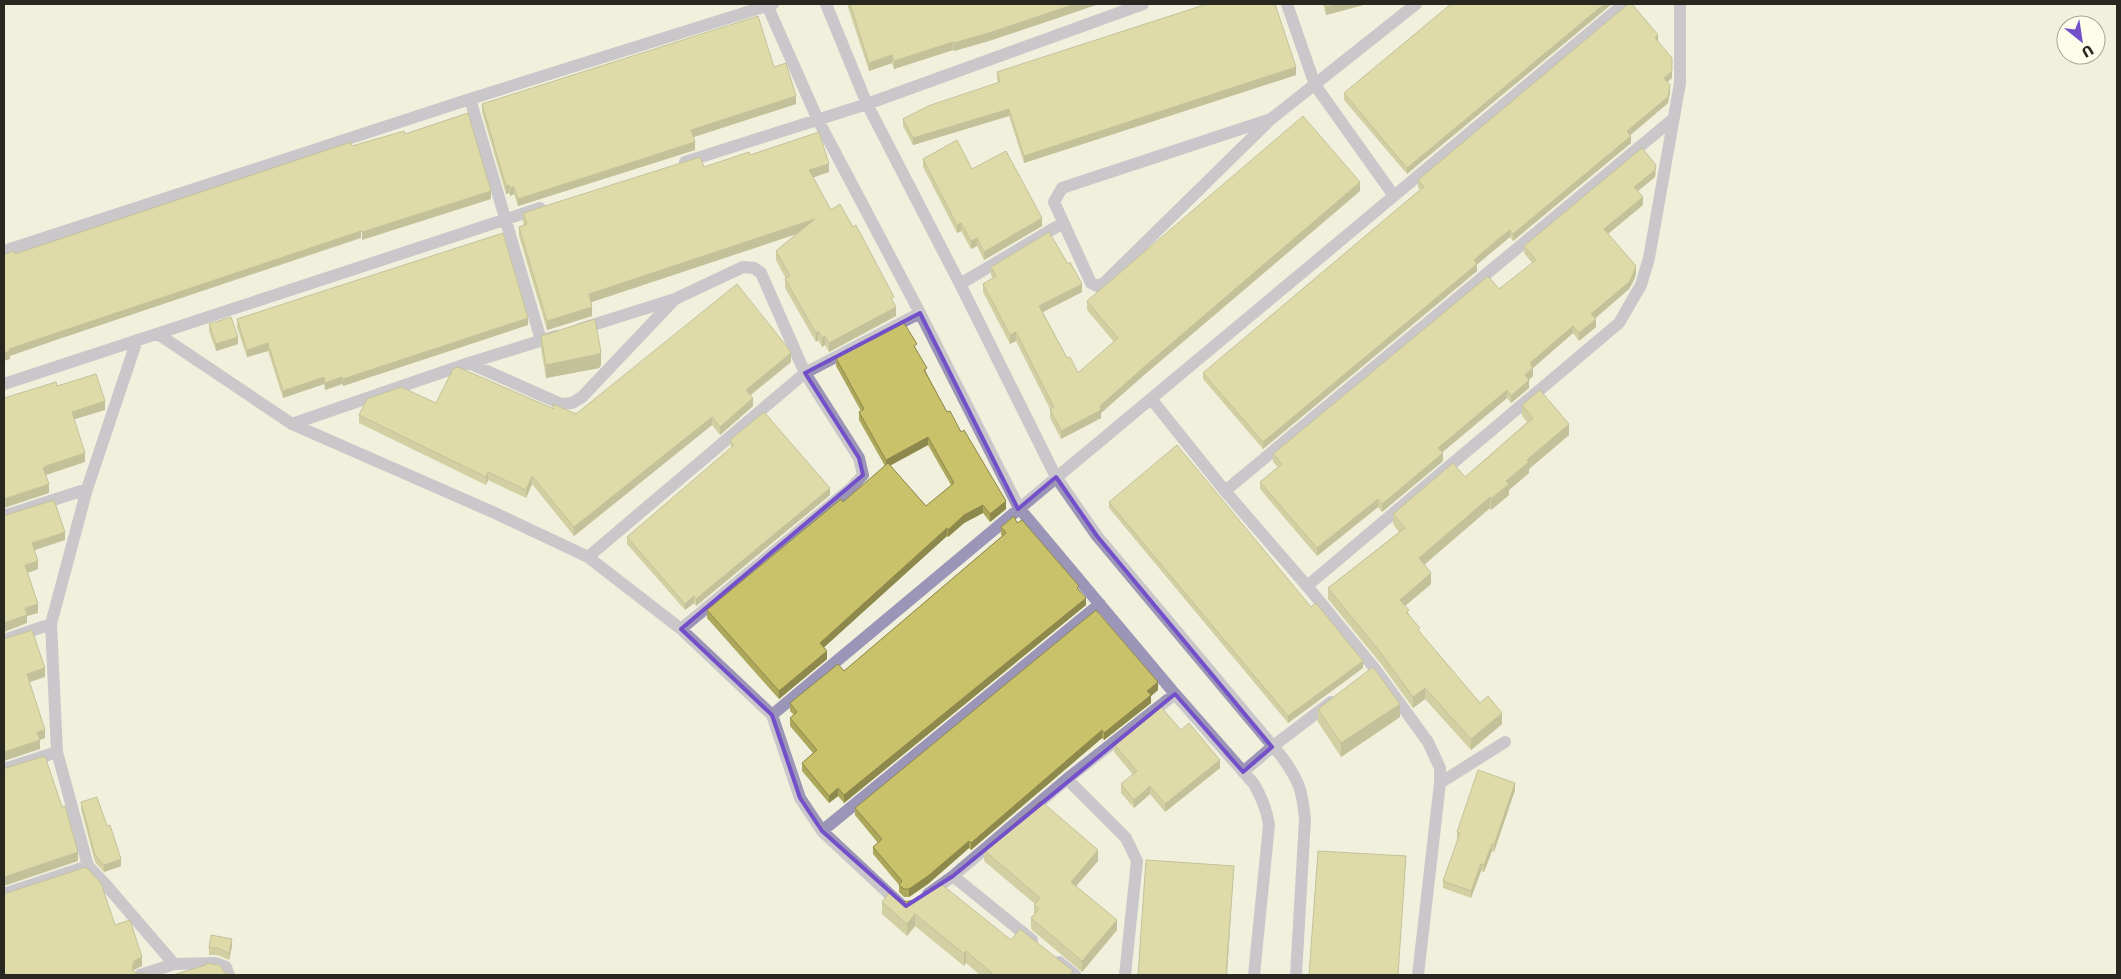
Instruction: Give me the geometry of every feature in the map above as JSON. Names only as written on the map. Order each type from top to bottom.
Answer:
[{"type":"street","points":[[826,4],[866,104],[960,284],[1056,477],[1097,536],[1299,782],[1303,797],[1305,819],[1296,975]]},
{"type":"street","points":[[676,165],[866,104],[1143,4]]},
{"type":"street","points":[[1287,4],[1315,85],[1394,196]]},
{"type":"street","points":[[1272,119],[1062,188],[1054,202],[1092,283],[1097,286],[1104,283],[1272,119],[1416,4]]},
{"type":"street","points":[[772,715],[1056,477],[1152,400],[1624,4]]},
{"type":"street","points":[[1307,586],[1619,323],[1641,285],[1649,258],[1680,83],[1680,4]]},
{"type":"street","points":[[4,251],[470,99],[740,8],[770,5],[818,120],[920,313],[1019,508],[1261,795],[1269,825],[1254,975]]},
{"type":"street","points":[[470,99],[542,340]]},
{"type":"street","points":[[1225,491],[1673,119]]},
{"type":"street","points":[[4,384],[552,204]]},
{"type":"street","points":[[960,284],[1063,224]]},
{"type":"street","points":[[292,424],[469,363],[675,299],[743,267],[754,268],[761,273],[805,373],[860,458],[863,475],[851,488],[681,629]]},
{"type":"street","points":[[469,363],[561,404],[572,404],[582,397],[675,299]]},
{"type":"street","points":[[588,557],[805,373],[920,313]]},
{"type":"street","points":[[158,334],[292,424],[495,513],[588,557],[681,629],[772,715],[800,798],[822,831],[900,904],[906,906],[917,901],[952,876],[1067,779],[1175,694]]},
{"type":"street","points":[[137,340],[87,488],[51,624],[57,752],[88,866],[106,884],[174,964]]},
{"type":"street","points":[[1152,400],[1225,491],[1307,586],[1371,672],[1428,742],[1440,768],[1440,784],[1418,975]]},
{"type":"street","points":[[4,516],[87,488]]},
{"type":"street","points":[[822,831],[1100,604]]},
{"type":"street","points":[[4,640],[51,624]]},
{"type":"street","points":[[1243,772],[1272,747],[1343,693]]},
{"type":"street","points":[[1440,784],[1505,742]]},
{"type":"street","points":[[4,769],[57,752]]},
{"type":"street","points":[[1067,779],[1126,838],[1137,861],[1125,975]]},
{"type":"street","points":[[4,894],[88,866]]},
{"type":"street","points":[[952,876],[1075,975]]},
{"type":"street","points":[[140,975],[174,964],[215,963],[226,967],[229,975]]},
{"type":"highlighted area","points":[[920,313],[1018,509],[1056,477],[1097,536],[1272,747],[1243,772],[1175,694],[953,876],[906,906],[822,831],[800,798],[772,715],[681,629],[863,475],[859,458],[805,373]]},
{"type":"building","points":[[850,4],[1075,4],[992,32],[894,61],[892,55],[869,63]]},
{"type":"building","points":[[1207,4],[1275,4],[1296,67],[1024,156],[1009,109],[913,138],[903,119],[928,106],[1000,82],[997,72]]},
{"type":"building","points":[[1325,4],[1337,4],[1326,7]]},
{"type":"building","points":[[1451,4],[1604,4],[1407,168],[1344,93]]},
{"type":"building","points":[[1628,4],[1632,4],[1658,35],[1655,38],[1672,58],[1672,71],[1664,78],[1670,85],[1668,97],[1627,131],[1631,136],[1513,234],[1510,230],[1493,243],[1474,260],[1477,264],[1263,442],[1203,373],[1424,187],[1418,180]]},
{"type":"building","points":[[758,16],[774,67],[786,63],[796,96],[691,130],[695,142],[518,199],[514,187],[506,186],[482,104]]},
{"type":"building","points":[[468,113],[491,191],[361,231],[9,349],[10,351],[4,353],[4,254],[14,251],[15,254],[351,142],[352,146],[404,131],[405,134]]},
{"type":"building","points":[[1303,116],[1360,182],[1144,367],[1100,406],[1101,410],[1061,431],[1050,409],[1054,407],[1016,332],[1010,335],[983,284],[996,276],[991,267],[1049,232],[1068,264],[1070,262],[1082,284],[1039,306],[1067,358],[1070,357],[1078,373],[1118,338],[1087,301]]},
{"type":"building","points":[[819,132],[829,164],[809,170],[831,210],[840,204],[853,227],[856,225],[894,297],[891,298],[896,307],[829,343],[825,336],[822,338],[818,331],[816,333],[785,279],[790,276],[776,251],[815,219],[589,294],[592,307],[547,321],[519,227],[527,224],[523,213],[700,157],[704,167],[749,152],[750,155]]},
{"type":"building","points":[[957,140],[972,169],[1006,151],[1042,218],[984,252],[977,238],[971,241],[961,223],[957,225],[923,159]]},
{"type":"building","points":[[1642,148],[1656,165],[1655,170],[1634,187],[1643,197],[1604,229],[1636,266],[1629,282],[1591,314],[1596,319],[1579,333],[1573,326],[1530,363],[1533,368],[1525,375],[1529,380],[1511,396],[1507,390],[1438,448],[1443,453],[1382,504],[1378,499],[1317,548],[1260,482],[1282,464],[1273,454],[1488,276],[1499,289],[1536,260],[1524,246]]},
{"type":"building","points":[[503,233],[528,318],[343,379],[342,377],[325,383],[324,377],[283,391],[268,343],[247,350],[237,319]]},
{"type":"building","points":[[737,284],[791,353],[746,390],[753,398],[720,427],[712,417],[574,527],[532,476],[526,490],[488,472],[486,477],[359,415],[367,399],[401,387],[436,403],[453,369],[458,367],[554,409],[553,404],[576,414]]},
{"type":"building","points":[[231,317],[238,337],[216,344],[209,324]]},
{"type":"building","points":[[595,319],[601,352],[599,354],[546,365],[541,336]]},
{"type":"building","points":[[904,323],[917,344],[914,346],[927,368],[924,370],[947,412],[950,411],[961,432],[964,430],[1006,501],[990,514],[983,505],[964,515],[948,530],[947,528],[820,643],[827,651],[779,691],[707,610],[841,499],[843,502],[888,463],[926,506],[954,483],[928,437],[886,460],[859,412],[864,409],[836,358]]},
{"type":"building","points":[[96,374],[105,401],[72,412],[85,453],[43,468],[49,484],[4,499],[4,398],[56,382],[57,386]]},
{"type":"building","points":[[1540,390],[1569,424],[1527,460],[1529,462],[1506,481],[1509,484],[1491,499],[1490,497],[1419,558],[1431,573],[1400,600],[1409,610],[1406,612],[1420,628],[1418,630],[1480,703],[1488,696],[1502,713],[1471,739],[1425,688],[1413,697],[1381,653],[1328,588],[1405,528],[1393,514],[1453,463],[1465,477],[1533,418],[1522,405]]},
{"type":"building","points":[[764,412],[830,488],[696,599],[694,596],[685,604],[627,537],[734,445],[730,440]]},
{"type":"building","points":[[1177,445],[1311,607],[1316,603],[1363,661],[1288,716],[1109,502]]},
{"type":"building","points":[[54,500],[65,532],[32,543],[38,561],[25,565],[38,604],[25,608],[27,615],[4,623],[4,514],[6,515]]},
{"type":"building","points":[[1014,516],[1017,523],[1022,520],[1079,586],[1077,588],[1086,598],[844,795],[838,788],[829,796],[802,763],[817,750],[790,718],[797,712],[790,703],[838,664],[844,671],[1006,533],[1001,527]]},
{"type":"building","points":[[1096,610],[1158,682],[1147,691],[1151,695],[1104,733],[1102,730],[971,843],[969,841],[928,876],[909,889],[904,889],[899,885],[902,881],[873,847],[882,839],[855,808]]},
{"type":"building","points":[[32,630],[45,668],[27,674],[45,730],[37,732],[40,740],[4,752],[4,639]]},
{"type":"building","points":[[1373,667],[1400,704],[1341,743],[1318,709]]},
{"type":"building","points":[[1161,707],[1181,730],[1189,723],[1220,760],[1165,804],[1150,786],[1134,800],[1121,784],[1137,771],[1114,744]]},
{"type":"building","points":[[45,756],[62,807],[65,806],[78,852],[4,877],[4,768]]},
{"type":"building","points":[[1478,770],[1515,783],[1494,845],[1492,844],[1484,865],[1481,864],[1471,891],[1443,881],[1460,833],[1457,832]]},
{"type":"building","points":[[97,797],[107,826],[110,825],[121,859],[104,865],[95,855],[81,802]]},
{"type":"building","points":[[1041,801],[1098,850],[1071,882],[1117,920],[1082,961],[1031,918],[1039,909],[1034,905],[1040,898],[984,850]]},
{"type":"building","points":[[1318,851],[1406,856],[1398,975],[1309,975]]},
{"type":"building","points":[[1146,860],[1234,866],[1226,975],[1138,975]]},
{"type":"building","points":[[86,867],[101,883],[115,925],[130,920],[142,957],[134,961],[132,968],[134,972],[139,974],[147,973],[148,975],[4,975],[4,893]]},
{"type":"building","points":[[940,883],[1011,940],[1020,929],[1073,971],[1070,975],[994,975],[966,951],[964,954],[915,914],[907,924],[882,902],[889,893],[903,902],[915,900]]},
{"type":"building","points":[[211,935],[232,939],[229,953],[217,948],[209,948]]},
{"type":"building","points":[[206,963],[220,965],[224,972],[229,975],[173,975],[206,965]]}]
